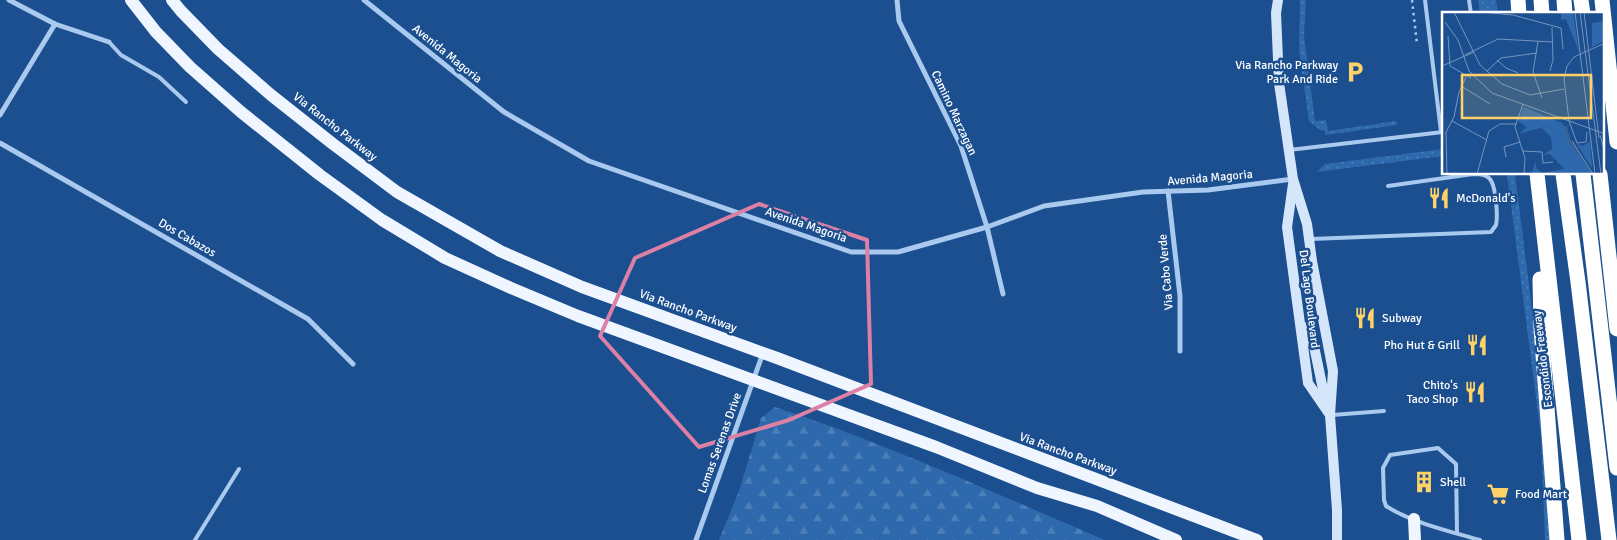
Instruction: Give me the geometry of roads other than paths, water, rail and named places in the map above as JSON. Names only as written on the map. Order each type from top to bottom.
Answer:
[{"type":"highway","points":[[1604,19],[1617,142]]},
{"type":"highway","name":"Escondido Freeway","points":[[1537,175],[1579,540]]},
{"type":"highway","points":[[1563,175],[1609,540]]},
{"type":"highway","points":[[1583,175],[1617,468]]},
{"type":"highway","points":[[1600,175],[1617,329]]},
{"type":"highway","points":[[1539,193],[1541,328],[1557,540]]},
{"type":"main road","points":[[131,0],[156,32],[190,67],[241,112],[320,175],[382,220],[445,258],[578,316],[936,447],[1037,488],[1097,506],[1176,540]]},
{"type":"main road","name":"Via Rancho Parkway","points":[[172,0],[218,50],[279,101],[397,192],[500,251],[582,287],[763,353],[1257,540]]},
{"type":"main road","name":"Del Lago Boulevard","points":[[1278,0],[1276,13],[1279,83],[1293,179],[1307,224],[1333,371],[1330,415],[1337,510],[1337,540]]},
{"type":"main road","name":"Del Lago Boulevard","points":[[1293,179],[1287,227],[1308,383],[1330,415]]},
{"type":"main road","points":[[1414,519],[1415,540]]},
{"type":"street","points":[[9,0],[54,24],[109,42]]},
{"type":"street","name":"Avenida Magoria","points":[[364,0],[504,112],[589,161],[852,252],[898,252],[987,227],[1044,206],[1143,192],[1208,190],[1293,179]]},
{"type":"street","name":"Camino Marzagan","points":[[897,0],[899,21],[961,146],[987,227],[1003,294]]},
{"type":"street","points":[[0,115],[54,24]]},
{"type":"street","name":"Dos Cabazos","points":[[0,143],[308,320],[354,364]]},
{"type":"street","name":"Via Cabo Verde","points":[[1168,191],[1180,296],[1180,351]]},
{"type":"street","name":"Lomas Serenas Drive","points":[[696,540],[763,353]]},
{"type":"lane","points":[[1289,150],[1442,132],[1425,0]]},
{"type":"lane","points":[[109,42],[121,55],[159,77],[186,102]]},
{"type":"lane","points":[[1388,186],[1466,175]]},
{"type":"lane","points":[[1309,239],[1490,232],[1494,229],[1497,220],[1494,188],[1490,178],[1485,175]]},
{"type":"lane","points":[[1330,415],[1384,411]]},
{"type":"lane","points":[[1456,533],[1456,464],[1438,448],[1390,455],[1383,468],[1384,500],[1386,506],[1414,519],[1456,533],[1480,540]]},
{"type":"lane","points":[[196,540],[239,469]]},
{"type":"place","name":"Via Rancho Parkway Park And Ride","points":[[1355,72]]},
{"type":"place","name":"McDonald's","points":[[1439,198]]},
{"type":"place","name":"Subway","points":[[1365,318]]},
{"type":"place","name":"Pho Hut & Grill","points":[[1477,345]]},
{"type":"place","name":"Chito's Taco Shop","points":[[1475,392]]},
{"type":"place","name":"Shell","points":[[1424,482]]},
{"type":"place","name":"Food Mart","points":[[1498,494]]}]
